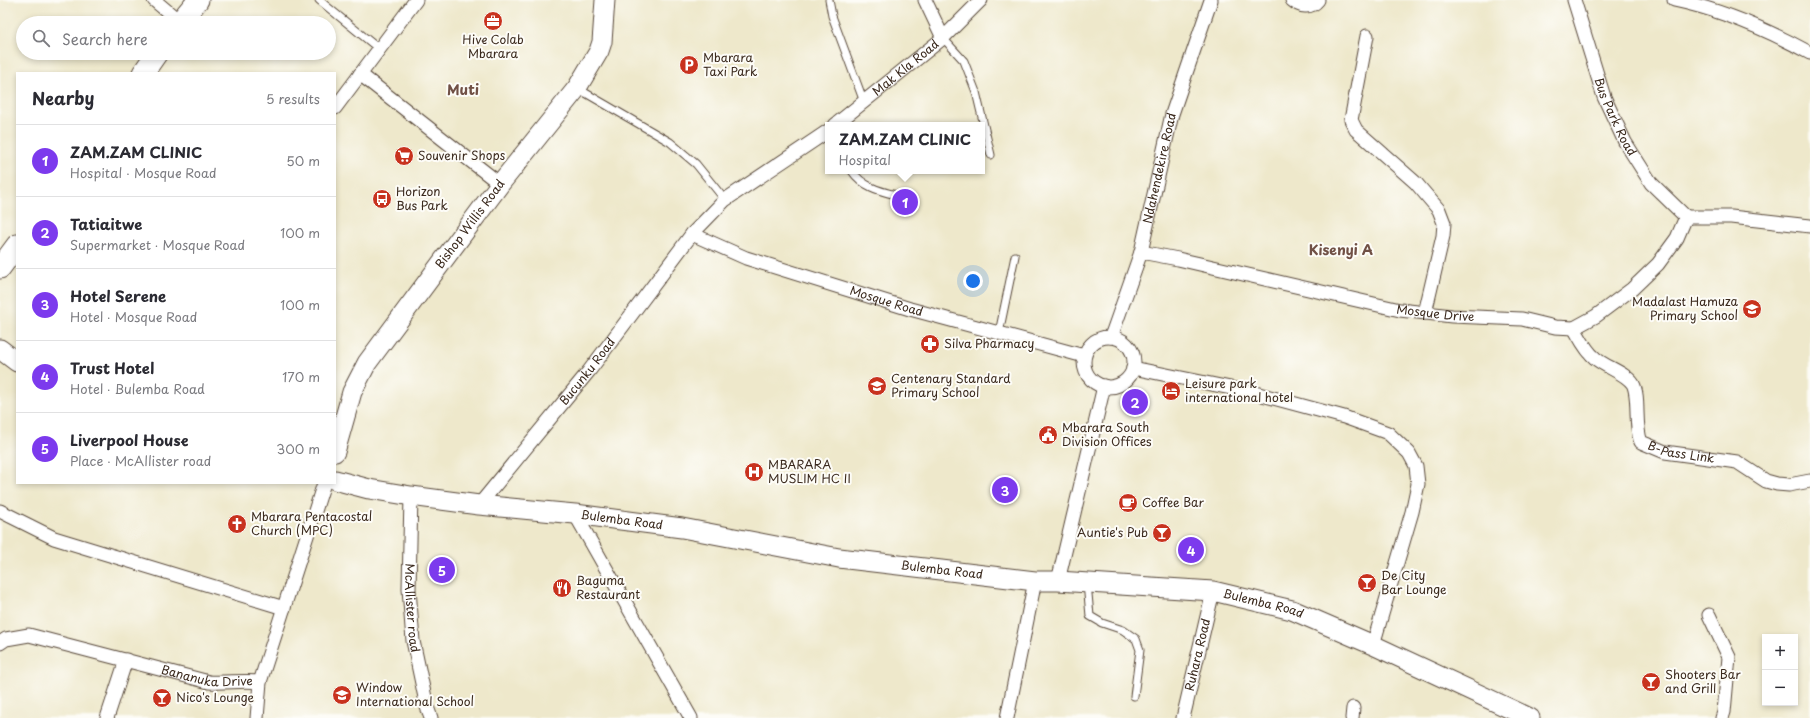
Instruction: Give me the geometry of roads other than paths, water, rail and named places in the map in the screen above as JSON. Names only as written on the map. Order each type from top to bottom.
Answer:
[{"type":"main road","points":[[184,16],[198,0]]},
{"type":"main road","name":"Bishop Willis Road","points":[[336,448],[352,392],[367,363],[500,184],[577,88],[599,51],[602,42],[604,32],[605,0]]},
{"type":"main road","points":[[144,72],[153,60]]},
{"type":"main road","points":[[0,268],[16,246]]},
{"type":"main road","points":[[0,349],[16,361]]},
{"type":"main road","name":"Bulemba Road","points":[[336,480],[369,489],[411,496],[479,505],[575,514],[682,528],[840,558],[1035,581],[1058,581],[1213,591],[1292,610],[1373,645],[1530,718]]},
{"type":"street","points":[[154,0],[172,16]]},
{"type":"street","points":[[336,107],[416,0]]},
{"type":"street","name":"Mak Kla Road","points":[[839,122],[943,38],[925,0]]},
{"type":"street","points":[[943,38],[981,0]]},
{"type":"street","name":"Ndahendekire Road","points":[[1110,337],[1141,252],[1172,114],[1211,0]]},
{"type":"street","points":[[1292,0],[1297,4],[1309,7],[1315,4],[1318,0]]},
{"type":"street","name":"Bus Park Road","points":[[1574,0],[1604,97],[1625,142],[1651,183],[1686,217]]},
{"type":"street","points":[[1674,0],[1700,6],[1778,36],[1810,53]]},
{"type":"street","points":[[1366,36],[1351,120],[1356,130],[1416,183],[1439,210],[1444,224],[1443,236],[1425,313]]},
{"type":"street","points":[[360,74],[500,184]]},
{"type":"street","name":"Mak Kla Road","points":[[692,234],[725,200],[825,133]]},
{"type":"street","points":[[1574,328],[1596,316],[1632,289],[1658,264],[1676,238],[1686,217],[1731,217],[1809,224]]},
{"type":"street","name":"Mosque Road","points":[[692,234],[746,258],[910,309],[1084,356]]},
{"type":"street","name":"Bucunku Road","points":[[479,505],[589,371],[692,234]]},
{"type":"street","name":"Mosque Drive","points":[[1141,252],[1286,283],[1365,303],[1425,313],[1522,319],[1555,327],[1574,328]]},
{"type":"street","name":"B-Pass Link","points":[[1574,328],[1596,360],[1632,382],[1635,392],[1638,435],[1641,442],[1665,452],[1737,462],[1766,481],[1777,484],[1810,481]]},
{"type":"street","points":[[1110,337],[1121,340],[1127,345],[1132,352],[1134,360],[1133,368],[1125,381],[1111,386],[1104,386],[1096,383],[1086,372],[1084,356],[1092,343],[1098,339],[1110,337]]},
{"type":"street","points":[[1133,368],[1255,393],[1344,418],[1388,433],[1409,453],[1416,466],[1418,484],[1408,528],[1373,645]]},
{"type":"street","points":[[1058,581],[1104,386]]},
{"type":"street","name":"Bananuka Drive","points":[[0,643],[6,639],[29,635],[209,682],[226,683],[243,680],[260,682],[324,484]]},
{"type":"street","name":"McAllister road","points":[[411,496],[409,589],[413,641],[427,707],[431,718]]},
{"type":"street","points":[[0,511],[54,538],[284,608]]},
{"type":"street","points":[[575,514],[691,718]]},
{"type":"street","points":[[1007,718],[1035,581]]},
{"type":"street","name":"Ruhara Road","points":[[1183,718],[1213,591]]},
{"type":"street","points":[[1709,615],[1729,657],[1724,712],[1722,718]]},
{"type":"street","points":[[107,718],[126,660]]},
{"type":"street","points":[[256,718],[260,682]]},
{"type":"lane","points":[[319,0],[379,49]]},
{"type":"lane","points":[[829,0],[832,16],[864,102]]},
{"type":"lane","points":[[943,38],[964,61],[976,92],[983,122]]},
{"type":"lane","points":[[577,88],[670,142],[696,164],[725,200]]},
{"type":"lane","points":[[985,130],[991,155]]},
{"type":"lane","points":[[854,174],[857,179],[878,191],[896,195]]},
{"type":"lane","points":[[1000,333],[1015,256]]},
{"type":"lane","points":[[1087,583],[1090,616],[1102,623],[1123,630],[1136,639],[1140,650],[1134,696]]},
{"type":"place","name":"Hive Colab Mbarara","points":[[493,21]]},
{"type":"place","name":"Mbarara Taxi Park","points":[[689,65]]},
{"type":"place","name":"Souvenir Shops","points":[[404,156]]},
{"type":"place","name":"Horizon Bus Park","points":[[382,199]]},
{"type":"place","name":"ZAM.ZAM CLINIC","points":[[905,202]]},
{"type":"place","name":"Madalast Hamuza Primary School","points":[[1752,309]]},
{"type":"place","name":"Silva Pharmacy","points":[[930,344]]},
{"type":"place","name":"Centenary Standard Primary School","points":[[877,386]]},
{"type":"place","name":"Leisure park international hotel","points":[[1171,391]]},
{"type":"place","name":"Tatiaitwe","points":[[1135,402]]},
{"type":"place","name":"Mbarara South Division Offices","points":[[1048,435]]},
{"type":"place","name":"MBARARA MUSLIM HC II","points":[[754,472]]},
{"type":"place","name":"Hotel Serene","points":[[1005,490]]},
{"type":"place","name":"Coffee Bar","points":[[1128,503]]},
{"type":"place","name":"Mbarara Pentacostal Church (MPC)","points":[[237,524]]},
{"type":"place","name":"Auntie's Pub","points":[[1162,533]]},
{"type":"place","name":"Trust Hotel","points":[[1191,550]]},
{"type":"place","name":"Liverpool House","points":[[442,570]]},
{"type":"place","name":"De City Bar Lounge","points":[[1367,583]]},
{"type":"place","name":"Baguma Restaurant","points":[[562,588]]},
{"type":"place","name":"Shooters Bar and Grill","points":[[1651,682]]},
{"type":"place","name":"Window International School","points":[[342,695]]},
{"type":"place","name":"Nico's Lounge","points":[[162,698]]},
{"type":"district","name":"Muti","points":[[463,90]]},
{"type":"district","name":"Kisenyi A","points":[[1341,250]]}]
